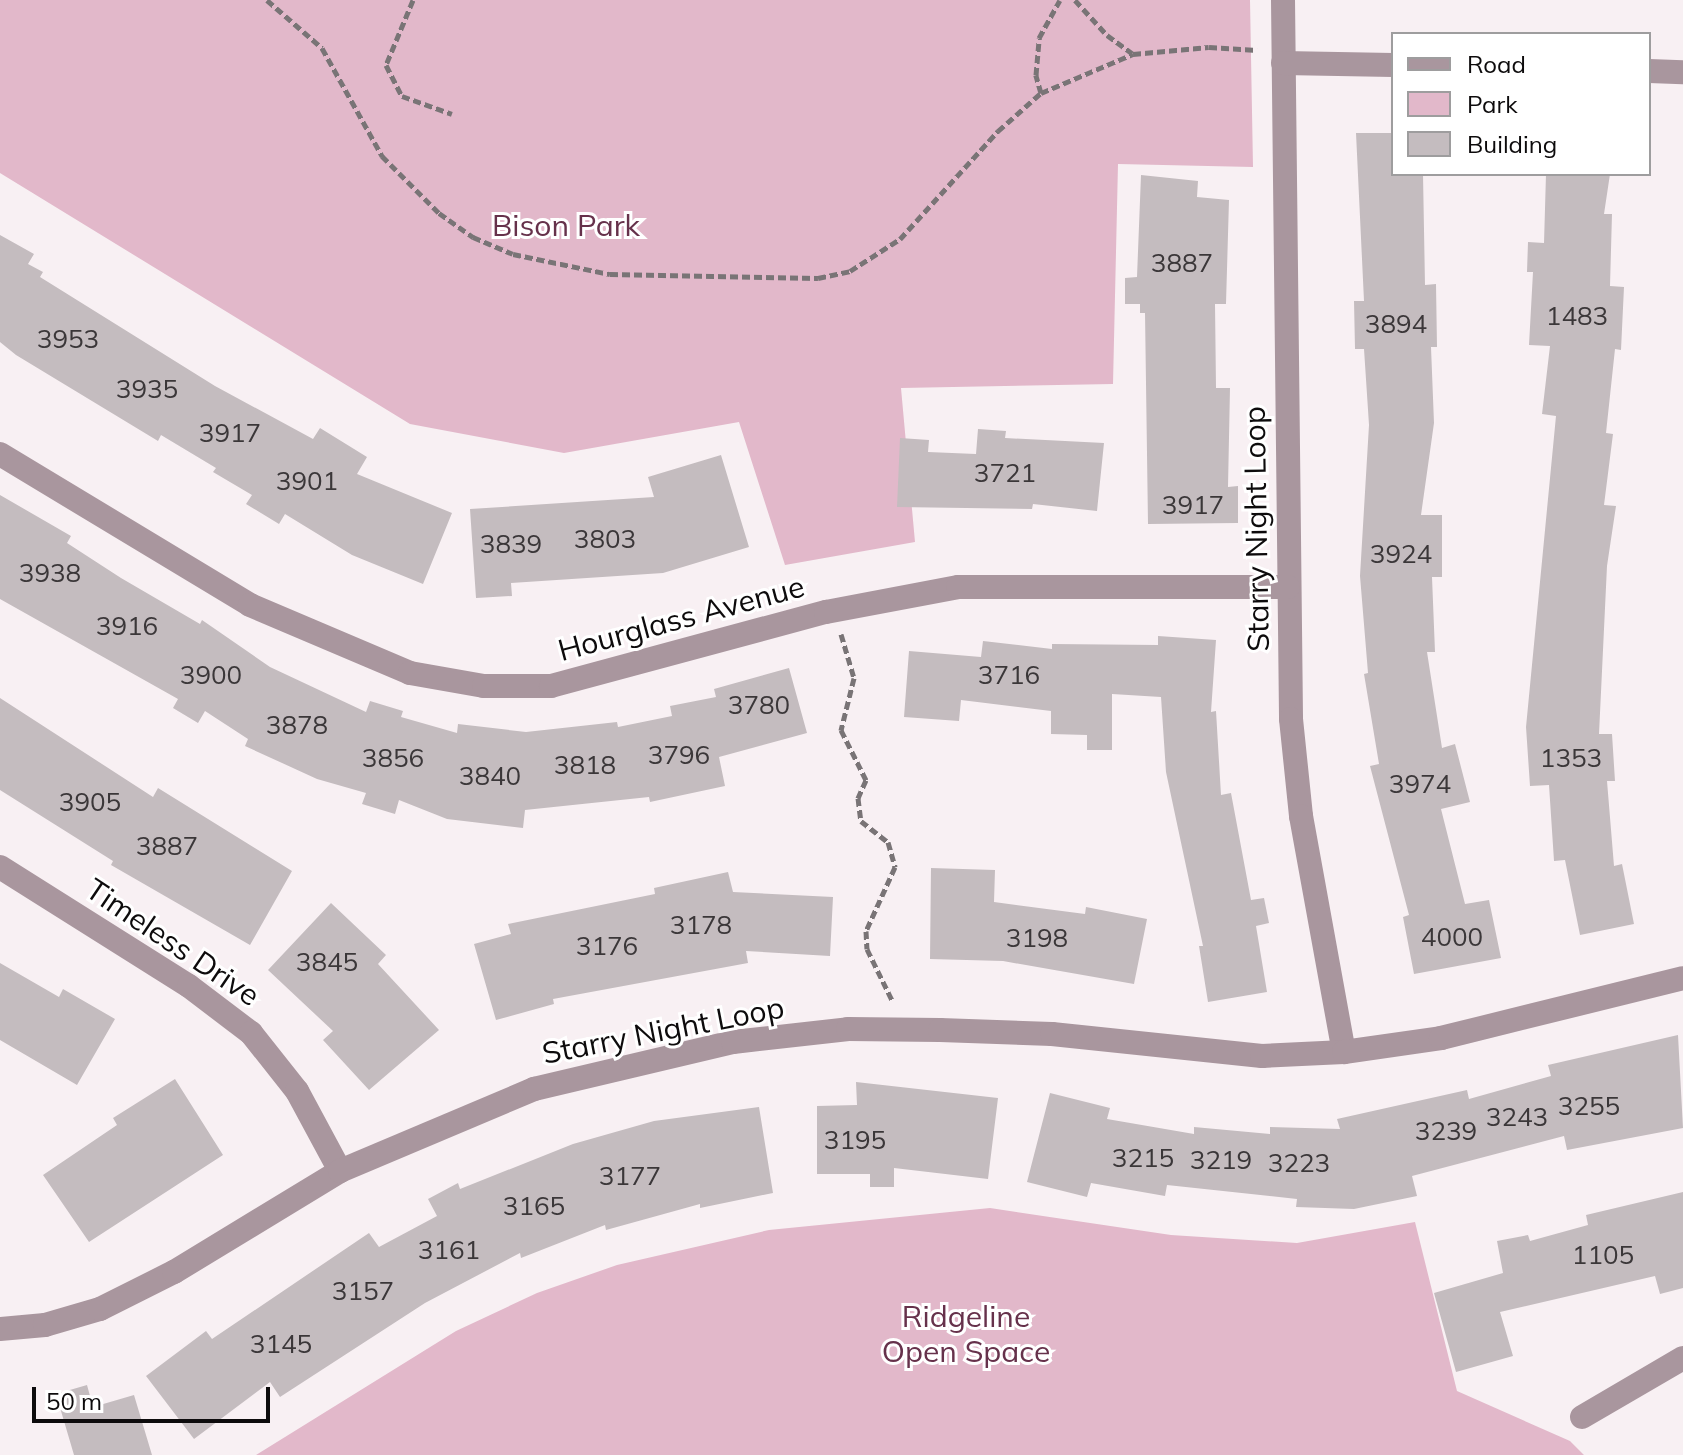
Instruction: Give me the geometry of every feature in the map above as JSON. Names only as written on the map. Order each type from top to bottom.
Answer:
[{"type":"street","name":"Starry Night Loop","points":[[1283,0],[1291,719],[1301,816],[1344,1052]]},
{"type":"street","points":[[1283,63],[1391,65]]},
{"type":"street","points":[[1651,71],[1683,72]]},
{"type":"street","name":"Hourglass Avenue","points":[[0,454],[250,605],[410,673],[484,686],[551,686],[835,610],[958,587],[1288,587]]},
{"type":"street","name":"Timeless Drive","points":[[0,867],[189,986],[251,1033],[297,1091],[340,1171]]},
{"type":"street","name":"Starry Night Loop","points":[[0,1329],[45,1325],[100,1309],[174,1272],[340,1171],[534,1089],[622,1065],[733,1042],[848,1029],[1052,1034],[1262,1056],[1344,1052],[1441,1038],[1683,978]]},
{"type":"street","points":[[1582,1417],[1683,1358]]},
{"type":"path","points":[[267,0],[322,48],[382,156],[439,213],[473,237],[513,254],[610,274],[818,278],[850,271],[900,239],[998,131],[1041,93],[1133,54],[1249,46],[1283,63]]},
{"type":"path","points":[[413,0],[386,65],[402,96],[452,114]]},
{"type":"path","points":[[1041,93],[1036,75],[1039,38],[1060,0]]},
{"type":"path","points":[[1075,0],[1107,35],[1133,54]]},
{"type":"path","points":[[835,610],[854,678],[841,730],[866,780],[858,798],[861,821],[888,842],[895,867],[866,931],[867,949],[909,1030]]},
{"type":"green space","name":"Bison Park","points":[[0,0],[1250,0],[1253,167],[1118,164],[1113,384],[901,388],[915,542],[785,565],[739,422],[564,453],[410,424],[0,173]]},
{"type":"green space","name":"Ridgeline Open Space","points":[[990,1208],[1171,1235],[1297,1243],[1415,1222],[1457,1391],[1570,1441],[1584,1455],[256,1455],[456,1331],[537,1293],[617,1265],[769,1230]]},
{"type":"building","points":[[1356,133],[1391,133],[1391,176],[1423,176],[1425,285],[1436,284],[1437,347],[1431,347],[1434,423],[1421,515],[1442,515],[1442,577],[1432,577],[1435,652],[1427,652],[1442,748],[1455,744],[1470,802],[1441,809],[1465,904],[1489,900],[1501,958],[1414,974],[1403,917],[1409,915],[1370,766],[1379,764],[1364,674],[1368,673],[1360,576],[1369,425],[1364,349],[1355,349],[1354,301],[1364,301]]},
{"type":"building","points":[[1141,175],[1198,181],[1197,197],[1229,200],[1226,304],[1215,304],[1216,388],[1230,388],[1228,487],[1238,486],[1238,523],[1148,524],[1145,313],[1140,313],[1140,304],[1125,304],[1125,278],[1137,277]]},
{"type":"building","points":[[1546,176],[1610,176],[1604,214],[1612,214],[1610,286],[1624,287],[1621,350],[1615,349],[1606,433],[1613,434],[1604,505],[1616,506],[1607,566],[1599,734],[1612,734],[1615,781],[1607,781],[1614,866],[1622,864],[1634,924],[1580,935],[1565,860],[1554,861],[1549,785],[1530,786],[1526,727],[1556,416],[1542,414],[1550,346],[1529,345],[1533,272],[1527,272],[1528,242],[1544,243]]},
{"type":"building","points":[[0,235],[34,254],[28,264],[43,272],[40,277],[215,386],[313,439],[320,428],[367,457],[357,474],[452,513],[423,584],[352,555],[285,514],[279,524],[246,504],[252,495],[213,472],[216,468],[161,435],[158,441],[16,355],[0,342]]},
{"type":"building","points":[[978,429],[1006,431],[1005,438],[1104,443],[1097,511],[1033,504],[1032,509],[897,507],[900,438],[929,440],[928,452],[976,454]]},
{"type":"building","points":[[721,455],[749,547],[663,573],[511,583],[512,596],[476,598],[470,509],[654,497],[648,477]]},
{"type":"building","points":[[0,495],[71,536],[67,543],[121,578],[200,624],[202,620],[270,667],[366,712],[370,701],[403,711],[401,717],[457,733],[458,724],[526,732],[617,722],[618,727],[672,716],[670,706],[716,697],[714,689],[789,668],[807,733],[719,757],[725,786],[650,802],[649,797],[525,810],[523,828],[447,819],[399,800],[395,814],[362,804],[366,793],[317,779],[245,746],[248,739],[205,711],[198,723],[173,708],[178,699],[0,599]]},
{"type":"building","points":[[1158,636],[1216,640],[1211,712],[1216,711],[1221,795],[1231,793],[1251,900],[1264,898],[1269,923],[1256,926],[1267,992],[1208,1002],[1199,946],[1203,946],[1166,772],[1161,697],[1112,694],[1112,750],[1087,750],[1087,735],[1051,734],[1051,711],[961,700],[959,721],[904,717],[909,651],[981,657],[983,641],[1052,649],[1052,644],[1158,645]]},
{"type":"building","points":[[0,698],[153,797],[158,788],[292,871],[250,945],[111,865],[113,861],[0,790]]},
{"type":"building","points":[[931,868],[995,870],[994,902],[1085,914],[1086,907],[1147,919],[1134,984],[1003,961],[930,959]]},
{"type":"building","points":[[728,872],[733,892],[833,897],[830,956],[746,951],[748,963],[553,999],[554,1004],[496,1020],[474,944],[511,934],[508,924],[655,894],[654,888]]},
{"type":"building","points":[[331,903],[386,955],[378,964],[439,1030],[369,1090],[323,1040],[333,1031],[268,970]]},
{"type":"building","points":[[0,963],[59,997],[63,989],[115,1019],[77,1085],[0,1040]]},
{"type":"building","points":[[1678,1035],[1683,1128],[1567,1150],[1564,1136],[1412,1176],[1417,1196],[1354,1209],[1296,1207],[1297,1199],[1167,1185],[1165,1196],[1091,1183],[1087,1197],[1027,1182],[1050,1093],[1110,1108],[1107,1119],[1194,1134],[1194,1127],[1270,1134],[1270,1127],[1340,1129],[1337,1119],[1467,1090],[1469,1099],[1551,1076],[1548,1065]]},
{"type":"building","points":[[175,1079],[223,1155],[89,1242],[43,1175],[117,1125],[113,1118]]},
{"type":"building","points":[[856,1082],[998,1098],[988,1179],[894,1168],[894,1187],[870,1187],[870,1174],[817,1174],[817,1106],[857,1105]]},
{"type":"building","points":[[759,1107],[773,1193],[700,1208],[700,1204],[606,1230],[605,1225],[521,1258],[520,1253],[425,1303],[280,1397],[270,1382],[194,1439],[146,1376],[206,1331],[212,1339],[369,1233],[379,1247],[437,1216],[428,1199],[458,1183],[460,1189],[573,1144],[654,1121]]},
{"type":"building","points":[[1683,1192],[1683,1288],[1660,1294],[1655,1276],[1500,1312],[1513,1356],[1456,1372],[1434,1293],[1503,1273],[1497,1241],[1528,1235],[1530,1241],[1588,1225],[1586,1215]]},
{"type":"building","points":[[87,1385],[93,1407],[134,1395],[152,1455],[74,1455],[56,1394]]}]
